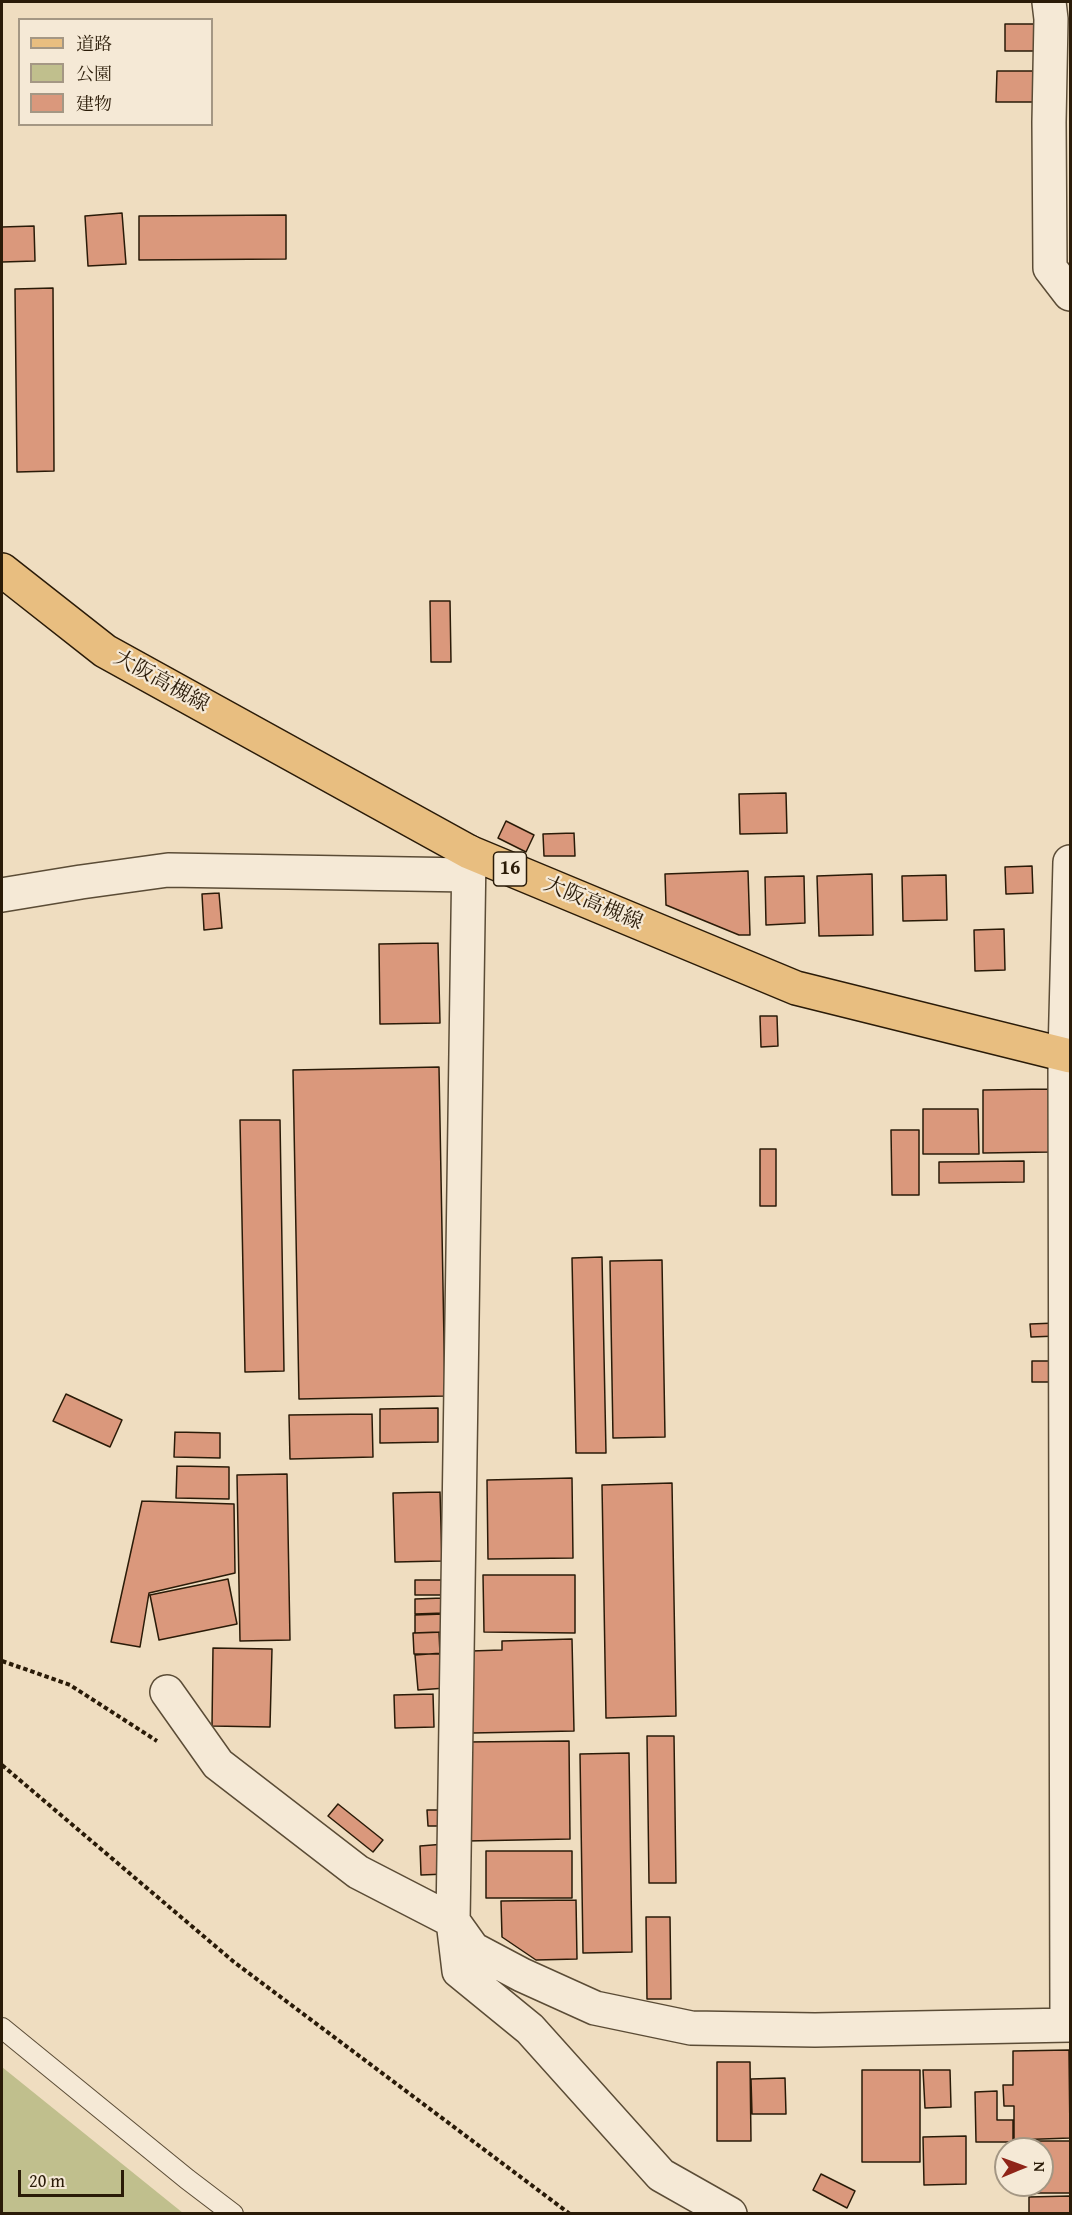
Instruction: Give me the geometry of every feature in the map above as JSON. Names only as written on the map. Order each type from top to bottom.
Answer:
[{"type":"main road","name":"大阪高槻線","points":[[2,570],[105,651],[469,863],[796,988],[1068,1056]]},
{"type":"street","points":[[1048,2],[1052,19],[1049,122],[1050,268],[1071,294]]},
{"type":"street","points":[[167,1692],[218,1764],[358,1872],[453,1921],[473,1949],[595,2008],[691,2028],[815,2030],[1069,2025],[1068,1056],[1071,862]]},
{"type":"street","points":[[2,895],[168,870],[469,863],[453,1921],[459,1971],[530,2030],[661,2175],[730,2214]]},
{"type":"lane","points":[[2,2028],[233,2214]]},
{"type":"path","points":[[2,1661],[70,1685],[161,1743]]},
{"type":"path","points":[[2,1765],[234,1962],[570,2214]]},
{"type":"green space","points":[[2,2067],[183,2213],[2,2213]]},
{"type":"building","points":[[1005,24],[1041,24],[1041,51],[1005,51]]},
{"type":"building","points":[[997,71],[1038,71],[1038,102],[996,102]]},
{"type":"building","points":[[122,213],[126,264],[88,266],[85,216]]},
{"type":"building","points":[[286,215],[286,259],[139,260],[139,216]]},
{"type":"building","points":[[34,226],[35,261],[2,262],[2,227]]},
{"type":"building","points":[[53,288],[54,471],[17,472],[15,289]]},
{"type":"building","points":[[430,601],[450,601],[451,662],[431,662]]},
{"type":"building","points":[[786,793],[787,833],[740,834],[739,794]]},
{"type":"building","points":[[506,821],[534,835],[526,852],[498,838]]},
{"type":"building","points":[[574,833],[575,856],[544,856],[543,834]]},
{"type":"building","points":[[1032,866],[1033,893],[1006,894],[1005,867]]},
{"type":"building","points":[[748,871],[750,935],[739,935],[666,905],[665,874]]},
{"type":"building","points":[[872,874],[873,935],[819,936],[817,876]]},
{"type":"building","points":[[946,875],[947,920],[903,921],[902,876]]},
{"type":"building","points":[[804,876],[805,923],[766,925],[765,877]]},
{"type":"building","points":[[219,893],[222,928],[204,930],[202,894]]},
{"type":"building","points":[[1004,929],[1005,970],[975,971],[974,930]]},
{"type":"building","points":[[438,943],[440,1023],[380,1024],[379,944]]},
{"type":"building","points":[[760,1016],[777,1016],[778,1046],[761,1047]]},
{"type":"building","points":[[439,1067],[445,1396],[299,1399],[293,1070]]},
{"type":"building","points":[[1049,1089],[1050,1152],[983,1153],[983,1090]]},
{"type":"building","points":[[923,1109],[978,1109],[979,1154],[923,1154]]},
{"type":"building","points":[[240,1120],[280,1120],[284,1371],[245,1372]]},
{"type":"building","points":[[891,1130],[919,1130],[919,1195],[892,1195]]},
{"type":"building","points":[[760,1149],[776,1149],[776,1206],[760,1206]]},
{"type":"building","points":[[1024,1161],[1024,1182],[939,1183],[939,1162]]},
{"type":"building","points":[[602,1257],[606,1453],[576,1453],[572,1258]]},
{"type":"building","points":[[662,1260],[665,1437],[613,1438],[610,1261]]},
{"type":"building","points":[[1056,1323],[1057,1336],[1031,1337],[1030,1324]]},
{"type":"building","points":[[1032,1361],[1056,1361],[1056,1382],[1032,1382]]},
{"type":"building","points":[[66,1394],[122,1420],[110,1447],[53,1421]]},
{"type":"building","points":[[438,1408],[438,1442],[380,1443],[380,1409]]},
{"type":"building","points":[[372,1414],[373,1457],[290,1459],[289,1415]]},
{"type":"building","points":[[175,1432],[220,1433],[220,1458],[174,1457]]},
{"type":"building","points":[[177,1466],[229,1467],[229,1499],[176,1498]]},
{"type":"building","points":[[287,1474],[290,1640],[240,1641],[237,1475]]},
{"type":"building","points":[[572,1478],[573,1558],[488,1559],[487,1480]]},
{"type":"building","points":[[672,1483],[676,1716],[606,1718],[602,1485]]},
{"type":"building","points":[[440,1492],[442,1561],[395,1562],[393,1493]]},
{"type":"building","points":[[142,1501],[234,1504],[235,1573],[149,1593],[140,1647],[111,1642]]},
{"type":"building","points":[[483,1575],[575,1575],[575,1633],[484,1632]]},
{"type":"building","points":[[228,1579],[237,1624],[159,1640],[150,1595]]},
{"type":"building","points":[[415,1580],[443,1580],[443,1595],[415,1595]]},
{"type":"building","points":[[443,1598],[444,1613],[415,1614],[415,1599]]},
{"type":"building","points":[[444,1614],[445,1632],[415,1633],[415,1615]]},
{"type":"building","points":[[439,1632],[440,1654],[414,1654],[413,1633]]},
{"type":"building","points":[[572,1639],[574,1731],[472,1733],[471,1651],[502,1650],[502,1641]]},
{"type":"building","points":[[213,1648],[272,1649],[270,1727],[212,1726]]},
{"type":"building","points":[[443,1653],[446,1688],[418,1690],[415,1655]]},
{"type":"building","points":[[433,1694],[434,1727],[395,1728],[394,1695]]},
{"type":"building","points":[[647,1736],[674,1736],[676,1883],[649,1883]]},
{"type":"building","points":[[569,1741],[570,1839],[467,1841],[466,1742]]},
{"type":"building","points":[[629,1753],[632,1952],[583,1953],[580,1754]]},
{"type":"building","points":[[338,1804],[383,1840],[373,1852],[328,1816]]},
{"type":"building","points":[[427,1810],[449,1810],[450,1826],[428,1826]]},
{"type":"building","points":[[445,1844],[446,1874],[421,1875],[420,1846]]},
{"type":"building","points":[[486,1851],[572,1851],[572,1898],[486,1898]]},
{"type":"building","points":[[576,1900],[577,1959],[536,1960],[502,1937],[501,1901]]},
{"type":"building","points":[[646,1917],[670,1917],[671,1999],[647,1999]]},
{"type":"building","points":[[1069,2050],[1070,2138],[1014,2137],[1014,2106],[1004,2106],[1003,2085],[1013,2085],[1013,2051]]},
{"type":"building","points":[[717,2062],[750,2062],[751,2141],[717,2141]]},
{"type":"building","points":[[862,2070],[920,2070],[920,2162],[862,2162]]},
{"type":"building","points":[[923,2070],[950,2070],[951,2107],[925,2108]]},
{"type":"building","points":[[785,2078],[786,2114],[752,2114],[751,2079]]},
{"type":"building","points":[[997,2091],[997,2120],[1013,2120],[1013,2137],[994,2137],[994,2142],[976,2142],[975,2092]]},
{"type":"building","points":[[966,2136],[966,2184],[924,2185],[923,2137]]},
{"type":"building","points":[[1054,2141],[1070,2141],[1070,2193],[1054,2193]]},
{"type":"building","points":[[821,2174],[855,2191],[847,2208],[813,2190]]},
{"type":"building","points":[[1070,2196],[1070,2214],[1029,2214],[1029,2197]]}]
